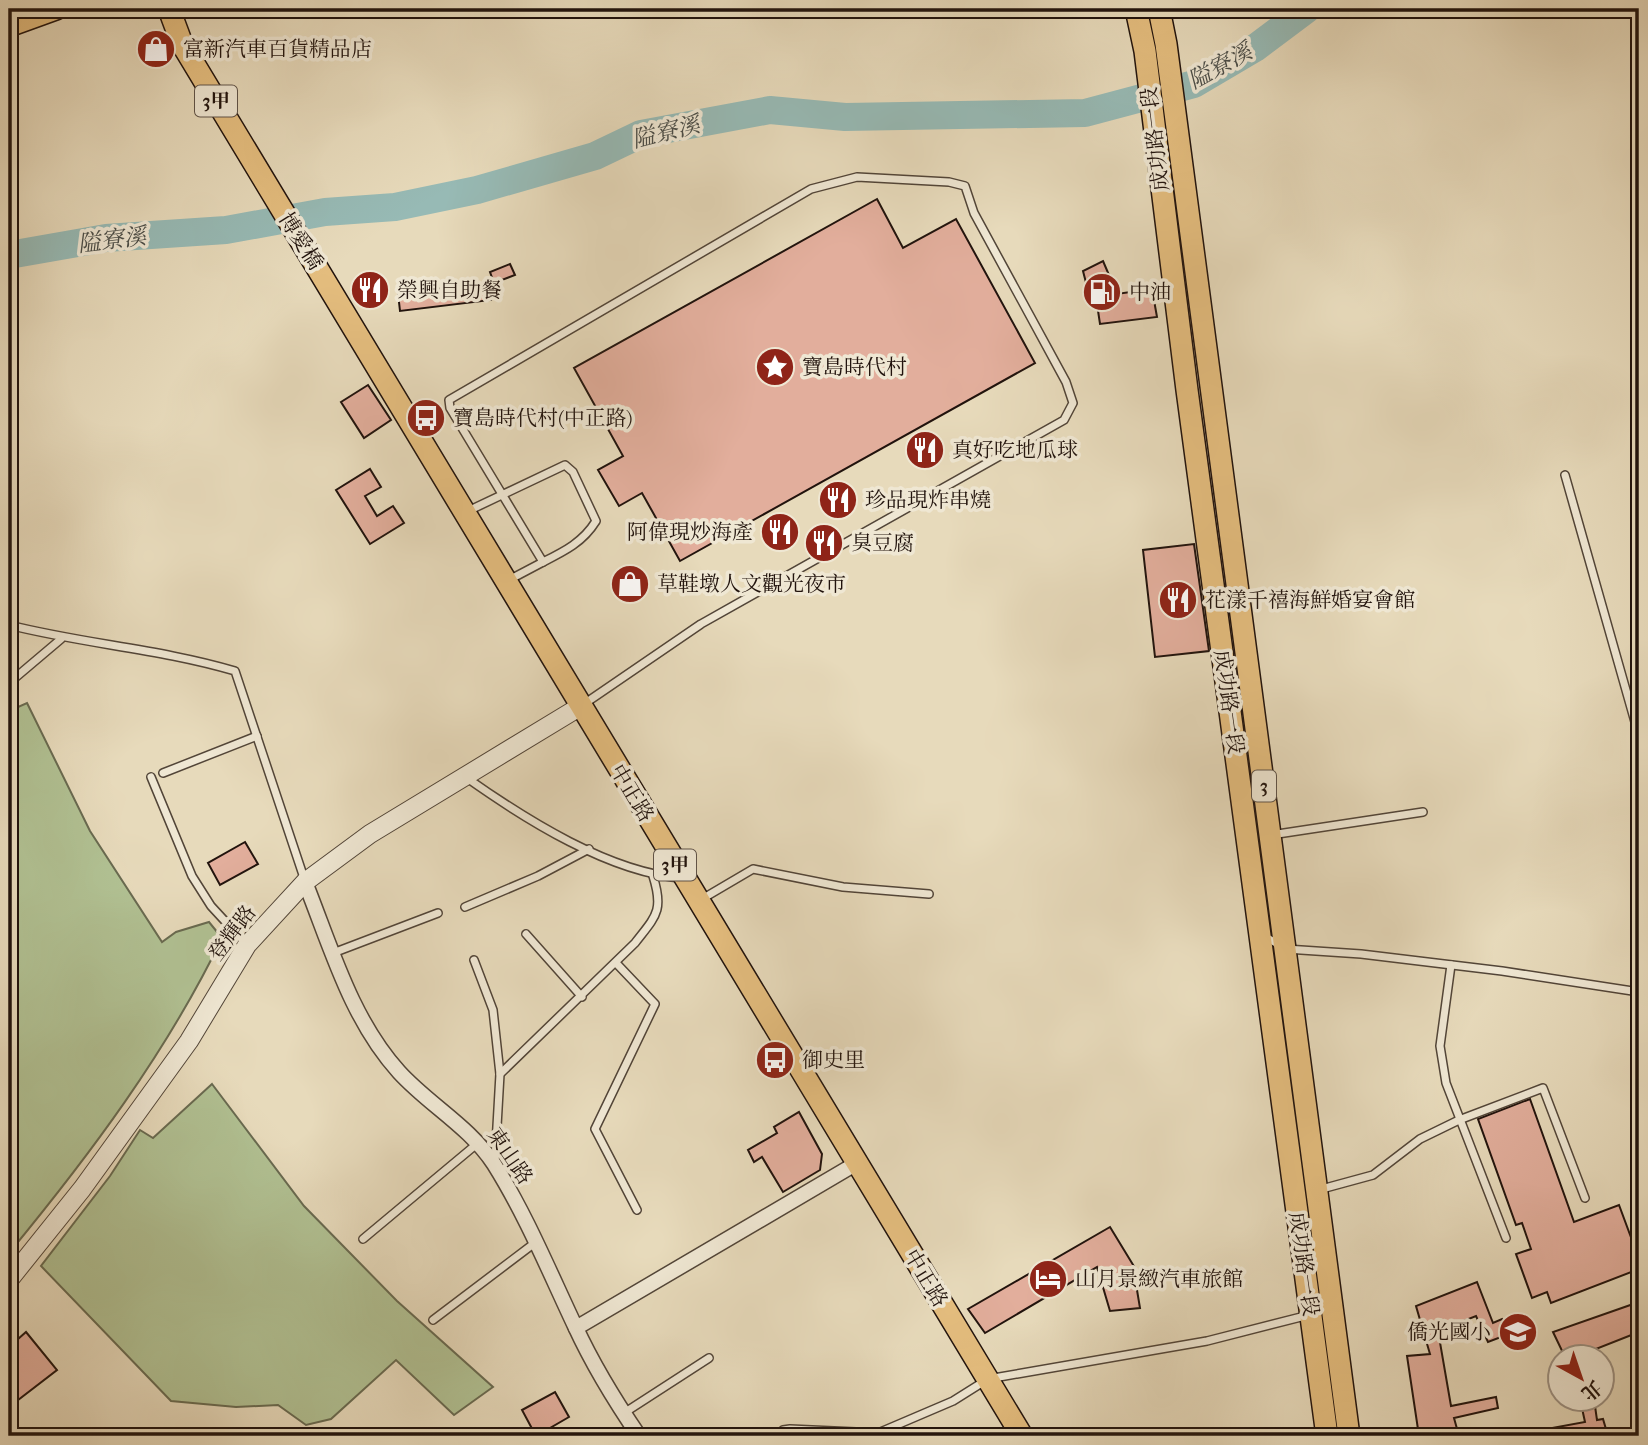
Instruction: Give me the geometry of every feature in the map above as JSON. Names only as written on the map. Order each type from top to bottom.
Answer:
[{"type":"main road","points":[[9,26],[57,9]]},
{"type":"main road","name":"博愛橋","points":[[169,9],[182,44],[332,291]]},
{"type":"main road","name":"成功路一段","points":[[1136,9],[1145,51],[1156,152],[1327,1436]]},
{"type":"main road","name":"成功路一段","points":[[1158,9],[1166,44],[1349,1436]]},
{"type":"main road","name":"中正路","points":[[332,291],[682,878],[1022,1436]]},
{"type":"street","name":"登輝路","points":[[9,1280],[82,1189],[189,1041],[247,944],[305,882],[370,834],[580,706]]},
{"type":"street","name":"東山路","points":[[305,882],[357,1013],[397,1070],[426,1099],[479,1143],[495,1166],[537,1241],[576,1328],[623,1413],[639,1436]]},
{"type":"street","points":[[576,1328],[857,1163]]},
{"type":"lane","points":[[543,562],[450,408],[449,400],[811,189],[857,177],[949,182],[965,186],[974,213],[1066,382],[1073,403],[1064,420],[701,624],[580,706]]},
{"type":"lane","points":[[464,513],[565,465],[573,472],[596,521],[587,535],[569,549],[506,582]]},
{"type":"lane","points":[[1565,475],[1639,736]]},
{"type":"lane","points":[[9,625],[61,639],[188,657],[235,671],[305,882]]},
{"type":"lane","points":[[9,683],[61,639]]},
{"type":"lane","points":[[163,773],[257,737]]},
{"type":"lane","points":[[465,776],[507,806],[571,843],[653,876],[682,878]]},
{"type":"lane","points":[[150,777],[192,876],[211,906],[247,944]]},
{"type":"lane","points":[[1270,835],[1423,813]]},
{"type":"lane","points":[[465,906],[538,876],[589,849]]},
{"type":"lane","points":[[697,902],[753,869],[843,887],[929,894]]},
{"type":"lane","points":[[500,1074],[617,964],[653,920],[661,900],[653,876]]},
{"type":"lane","points":[[333,953],[438,913]]},
{"type":"lane","points":[[526,934],[582,996]]},
{"type":"lane","points":[[1261,934],[1286,949],[1451,964],[1639,992]]},
{"type":"lane","points":[[474,960],[493,1010],[500,1074],[495,1166]]},
{"type":"lane","points":[[617,964],[655,1004],[595,1129],[637,1210]]},
{"type":"lane","points":[[1451,964],[1440,1046],[1446,1083],[1506,1238]]},
{"type":"lane","points":[[1318,1190],[1373,1175],[1420,1139],[1459,1120],[1543,1088],[1585,1198]]},
{"type":"lane","points":[[363,1239],[479,1143]]},
{"type":"lane","points":[[433,1320],[537,1241]]},
{"type":"lane","points":[[777,1436],[783,1430],[790,1429],[878,1435],[953,1401],[988,1379],[1207,1341],[1333,1310]]},
{"type":"lane","points":[[623,1413],[709,1359]]},
{"type":"green space","points":[[27,703],[90,831],[162,942],[176,932],[209,922],[222,938],[177,1022],[125,1102],[9,1253],[9,711]]},
{"type":"green space","points":[[212,1084],[304,1206],[397,1301],[493,1387],[454,1415],[396,1360],[331,1419],[306,1425],[278,1405],[236,1407],[171,1401],[41,1266],[110,1176],[140,1130],[153,1138]]},
{"type":"building","points":[[877,199],[903,248],[956,219],[1035,363],[680,561],[642,493],[619,506],[598,470],[623,456],[574,368]]},
{"type":"building","name":"中油","points":[[1103,261],[1117,294],[1152,289],[1157,317],[1100,324],[1097,304],[1092,306],[1083,271]]},
{"type":"building","points":[[510,264],[515,275],[494,283],[490,272]]},
{"type":"building","points":[[489,283],[491,300],[400,311],[398,293]]},
{"type":"building","points":[[368,385],[391,420],[364,438],[341,402]]},
{"type":"building","points":[[370,469],[381,487],[365,496],[377,516],[393,506],[404,523],[370,544],[336,490]]},
{"type":"building","name":"花漾千禧海鮮婚宴會館","points":[[1194,544],[1209,651],[1155,657],[1143,550]]},
{"type":"building","points":[[245,842],[258,864],[220,885],[208,863]]},
{"type":"building","points":[[1530,1099],[1574,1222],[1619,1205],[1639,1259],[1639,1269],[1551,1303],[1547,1292],[1532,1298],[1516,1254],[1531,1249],[1522,1223],[1516,1225],[1478,1119]]},
{"type":"building","points":[[799,1112],[822,1154],[820,1170],[783,1192],[762,1157],[754,1162],[748,1150],[777,1133],[774,1127]]},
{"type":"building","name":"山月景緻汽車旅館","points":[[1110,1227],[1135,1268],[1128,1274],[1136,1284],[1140,1308],[1110,1311],[1097,1267],[985,1333],[968,1309]]},
{"type":"building","points":[[1477,1282],[1493,1323],[1502,1319],[1509,1334],[1488,1342],[1476,1316],[1438,1331],[1451,1406],[1496,1397],[1498,1408],[1454,1418],[1459,1436],[1419,1436],[1407,1356],[1430,1354],[1416,1306]]},
{"type":"building","points":[[1639,1302],[1639,1332],[1608,1344],[1559,1344],[1553,1332]]},
{"type":"building","points":[[26,1332],[57,1370],[9,1407],[9,1347]]},
{"type":"building","points":[[555,1392],[569,1417],[536,1436],[522,1410]]},
{"type":"building","points":[[1583,1414],[1596,1414],[1597,1420],[1603,1419],[1608,1436],[1542,1436],[1541,1430],[1585,1422]]},
{"type":"waterway","name":"隘寮溪","points":[[9,255],[106,238],[226,230],[325,212],[395,207],[477,190],[595,156],[641,134],[770,110],[845,117],[1085,113],[1194,84],[1255,48],[1307,9]]},
{"type":"place","name":"富新汽車百貨精品店","points":[[156,49]]},
{"type":"place","name":"榮興自助餐","points":[[370,290]]},
{"type":"place","name":"中油","points":[[1102,292]]},
{"type":"place","name":"寶島時代村","points":[[775,367]]},
{"type":"place","name":"寶島時代村(中正路)","points":[[426,418]]},
{"type":"place","name":"真好吃地瓜球","points":[[925,450]]},
{"type":"place","name":"珍品現炸串燒","points":[[838,500]]},
{"type":"place","name":"阿偉現炒海產","points":[[780,532]]},
{"type":"place","name":"臭豆腐","points":[[824,543]]},
{"type":"place","name":"草鞋墩人文觀光夜市","points":[[630,584]]},
{"type":"place","name":"花漾千禧海鮮婚宴會館","points":[[1178,600]]},
{"type":"place","name":"御史里","points":[[775,1060]]},
{"type":"place","name":"山月景緻汽車旅館","points":[[1048,1279]]},
{"type":"place","name":"僑光國小","points":[[1518,1332]]}]
